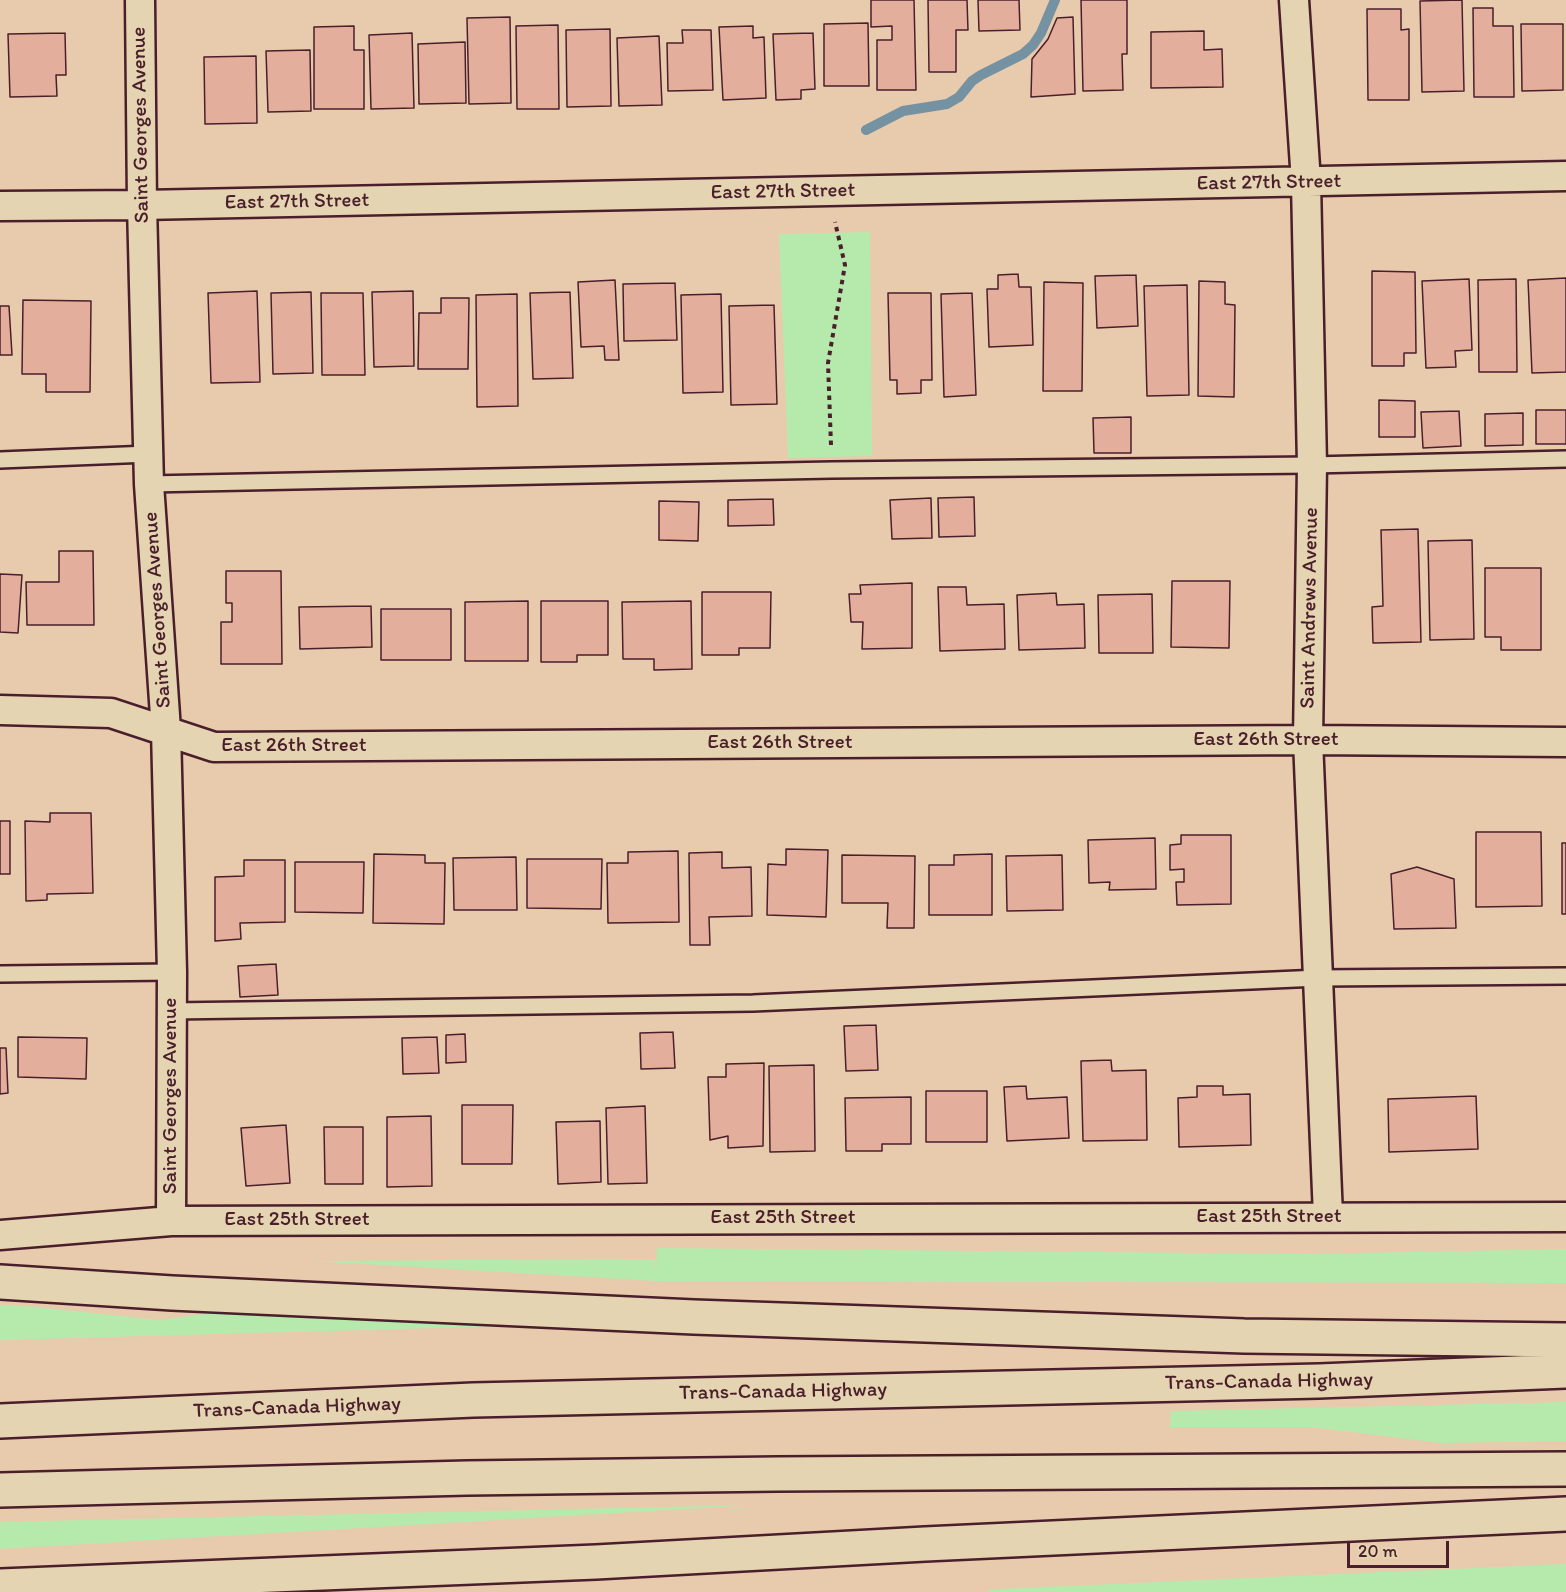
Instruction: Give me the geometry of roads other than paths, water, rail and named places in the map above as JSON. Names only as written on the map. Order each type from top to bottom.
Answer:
[{"type":"highway","points":[[0,1282],[183,1293],[718,1318],[1232,1335],[1566,1340]]},
{"type":"highway","name":"Trans-Canada Highway","points":[[0,1421],[473,1400],[1318,1381],[1566,1371]]},
{"type":"highway","points":[[0,1490],[467,1478],[1566,1469]]},
{"type":"highway","points":[[0,1586],[81,1587],[265,1575],[596,1562],[1566,1514]]},
{"type":"highway","points":[[229,1592],[265,1575]]},
{"type":"street","name":"Saint Georges Avenue","points":[[140,0],[142,205],[149,484],[166,730],[172,972],[170,1011],[171,1221]]},
{"type":"street","name":"Saint Andrews Avenue","points":[[1294,0],[1306,182],[1312,465],[1308,740],[1328,1216]]},
{"type":"street","name":"East 27th Street","points":[[0,206],[1566,176]]},
{"type":"street","name":"East 26th Street","points":[[0,710],[111,713],[214,747],[1308,740],[1566,742]]},
{"type":"street","name":"East 25th Street","points":[[0,1235],[171,1221],[1566,1217]]},
{"type":"lane","points":[[0,460],[149,454]]},
{"type":"lane","points":[[149,484],[832,470],[1312,465],[1566,459]]},
{"type":"lane","points":[[0,974],[172,972]]},
{"type":"lane","points":[[170,1011],[753,1003],[1319,978],[1566,976]]},
{"type":"waterway","points":[[866,130],[903,111],[947,104],[959,97],[972,81],[981,75],[1023,54],[1041,33],[1055,0]]}]
